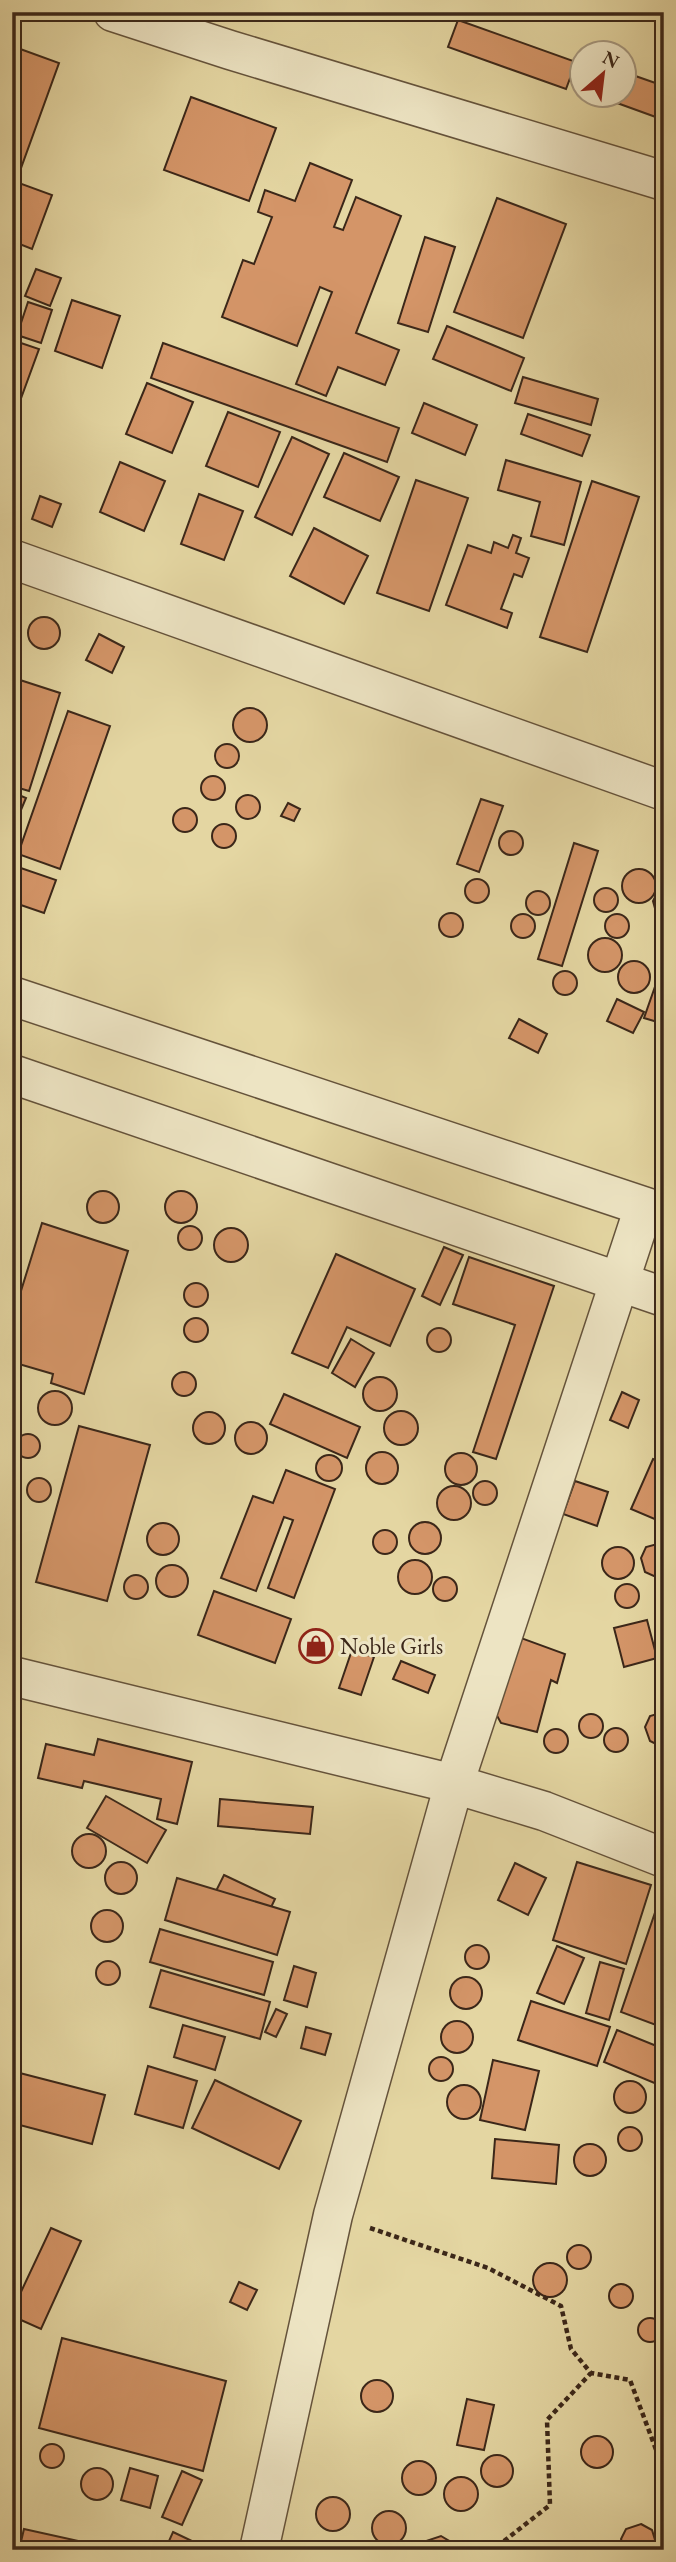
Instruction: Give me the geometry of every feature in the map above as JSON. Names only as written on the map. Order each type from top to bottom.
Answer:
[{"type":"street","points":[[113,12],[664,181]]},
{"type":"street","points":[[12,559],[664,791]]},
{"type":"street","points":[[12,996],[654,1210],[620,1282],[454,1784],[333,2215],[259,2550]]},
{"type":"street","points":[[12,1074],[664,1297]]},
{"type":"street","points":[[12,1676],[454,1784],[544,1811],[664,1858]]},
{"type":"path","points":[[333,2215],[488,2268],[561,2306],[571,2349],[591,2373],[630,2380],[664,2471]]},
{"type":"path","points":[[504,2541],[550,2505],[547,2420],[591,2373]]},
{"type":"building","points":[[458,20],[568,59],[568,84],[566,89],[448,47]]},
{"type":"building","points":[[12,46],[59,63],[16,182],[52,195],[32,249],[12,241]]},
{"type":"building","points":[[638,77],[664,86],[664,120],[631,108],[638,108]]},
{"type":"building","points":[[191,97],[276,128],[249,201],[164,170]]},
{"type":"building","points":[[310,163],[352,180],[334,227],[343,230],[356,197],[401,216],[356,333],[399,350],[385,385],[338,367],[326,396],[296,384],[332,292],[320,287],[297,346],[222,317],[243,260],[254,264],[272,217],[258,212],[265,190],[295,201]]},
{"type":"building","points":[[497,198],[566,224],[523,338],[454,312]]},
{"type":"building","points":[[425,237],[455,247],[428,332],[398,323]]},
{"type":"building","points":[[36,269],[61,278],[50,306],[25,296]]},
{"type":"building","points":[[72,300],[120,316],[102,368],[55,351]]},
{"type":"building","points":[[28,302],[52,310],[41,343],[17,335]]},
{"type":"building","points":[[447,326],[524,358],[511,391],[433,359]]},
{"type":"building","points":[[12,340],[39,349],[12,423]]},
{"type":"building","points":[[163,343],[399,428],[387,462],[151,378]]},
{"type":"building","points":[[523,377],[598,399],[591,425],[515,403]]},
{"type":"building","points":[[147,383],[193,402],[172,453],[126,434]]},
{"type":"building","points":[[424,403],[477,425],[465,455],[412,433]]},
{"type":"building","points":[[228,412],[280,432],[258,487],[206,466]]},
{"type":"building","points":[[528,414],[590,435],[582,456],[521,434]]},
{"type":"building","points":[[292,437],[329,454],[292,535],[255,517]]},
{"type":"building","points":[[344,453],[399,477],[380,521],[324,497]]},
{"type":"building","points":[[506,460],[581,482],[564,545],[531,536],[540,502],[498,490]]},
{"type":"building","points":[[120,462],[165,481],[144,531],[100,512]]},
{"type":"building","points":[[416,480],[468,498],[429,611],[377,593]]},
{"type":"building","points":[[592,481],[639,497],[587,652],[540,637]]},
{"type":"building","points":[[199,494],[243,511],[224,560],[181,544]]},
{"type":"building","points":[[40,496],[61,504],[52,527],[32,519]]},
{"type":"building","points":[[314,528],[368,556],[344,604],[290,576]]},
{"type":"building","points":[[513,535],[521,538],[516,553],[529,558],[522,577],[514,574],[501,609],[512,613],[507,628],[446,605],[468,545],[491,553],[494,542],[508,548]]},
{"type":"building","points":[[44,617],[56,621],[60,633],[56,645],[44,649],[32,645],[28,633],[32,621]]},
{"type":"building","points":[[99,634],[124,647],[112,673],[86,660]]},
{"type":"building","points":[[20,680],[60,693],[29,791],[12,786],[12,706]]},
{"type":"building","points":[[250,708],[262,713],[267,725],[262,737],[250,742],[238,737],[233,725],[238,713]]},
{"type":"building","points":[[68,711],[110,726],[60,869],[18,854]]},
{"type":"building","points":[[227,744],[236,747],[239,756],[236,765],[227,768],[218,765],[215,756],[218,747]]},
{"type":"building","points":[[213,776],[222,779],[225,788],[222,797],[213,800],[204,797],[201,788],[204,779]]},
{"type":"building","points":[[12,792],[26,798],[13,829],[12,828]]},
{"type":"building","points":[[248,795],[257,798],[260,807],[257,816],[248,819],[239,816],[236,807],[239,798]]},
{"type":"building","points":[[481,799],[503,806],[479,872],[457,864]]},
{"type":"building","points":[[288,803],[300,809],[294,821],[281,816]]},
{"type":"building","points":[[185,808],[194,811],[197,820],[194,829],[185,832],[176,829],[173,820],[176,811]]},
{"type":"building","points":[[224,824],[233,827],[236,836],[233,845],[224,848],[215,845],[212,836],[215,827]]},
{"type":"building","points":[[511,831],[520,834],[523,843],[520,852],[511,855],[502,852],[499,843],[502,834]]},
{"type":"building","points":[[574,843],[598,851],[562,966],[538,959]]},
{"type":"building","points":[[12,865],[56,880],[44,913],[12,902]]},
{"type":"building","points":[[639,869],[651,874],[656,886],[651,898],[639,903],[627,898],[622,886],[627,874]]},
{"type":"building","points":[[477,879],[486,882],[489,891],[486,900],[477,903],[468,900],[465,891],[468,882]]},
{"type":"building","points":[[606,888],[615,891],[618,900],[615,909],[606,912],[597,909],[594,900],[597,891]]},
{"type":"building","points":[[538,891],[547,894],[550,903],[547,912],[538,915],[529,912],[526,903],[529,894]]},
{"type":"building","points":[[664,891],[664,915],[656,912],[653,901],[657,893]]},
{"type":"building","points":[[451,913],[460,916],[463,925],[460,934],[451,937],[442,934],[439,925],[442,916]]},
{"type":"building","points":[[518,914],[528,914],[535,921],[535,931],[528,938],[518,938],[511,931],[511,921]]},
{"type":"building","points":[[617,914],[626,917],[629,926],[626,935],[617,938],[608,935],[605,926],[608,917]]},
{"type":"building","points":[[605,938],[617,943],[622,955],[617,967],[605,972],[593,967],[588,955],[593,943]]},
{"type":"building","points":[[634,961],[646,965],[650,977],[646,989],[634,993],[622,989],[618,977],[622,965]]},
{"type":"building","points":[[664,961],[664,1024],[644,1018]]},
{"type":"building","points":[[565,971],[574,974],[577,983],[574,992],[565,995],[556,992],[553,983],[556,974]]},
{"type":"building","points":[[617,999],[644,1012],[633,1033],[607,1021]]},
{"type":"building","points":[[519,1019],[547,1034],[538,1053],[509,1038]]},
{"type":"building","points":[[103,1191],[115,1195],[119,1207],[115,1219],[103,1223],[91,1219],[87,1207],[91,1195]]},
{"type":"building","points":[[181,1191],[193,1195],[197,1207],[193,1219],[181,1223],[169,1219],[165,1207],[169,1195]]},
{"type":"building","points":[[42,1223],[128,1251],[84,1394],[51,1383],[53,1374],[12,1362],[12,1320]]},
{"type":"building","points":[[190,1226],[199,1229],[202,1238],[199,1247],[190,1250],[181,1247],[178,1238],[181,1229]]},
{"type":"building","points":[[231,1228],[243,1233],[248,1245],[243,1257],[231,1262],[219,1257],[214,1245],[219,1233]]},
{"type":"building","points":[[444,1247],[463,1255],[440,1305],[422,1296]]},
{"type":"building","points":[[336,1254],[415,1289],[390,1346],[347,1327],[328,1368],[292,1353]]},
{"type":"building","points":[[469,1257],[554,1286],[496,1459],[473,1452],[515,1325],[453,1304]]},
{"type":"building","points":[[196,1283],[205,1286],[208,1295],[205,1304],[196,1307],[187,1304],[184,1295],[187,1286]]},
{"type":"building","points":[[196,1318],[205,1321],[208,1330],[205,1339],[196,1342],[187,1339],[184,1330],[187,1321]]},
{"type":"building","points":[[439,1328],[448,1331],[451,1340],[448,1349],[439,1352],[430,1349],[427,1340],[430,1331]]},
{"type":"building","points":[[351,1339],[374,1353],[355,1387],[332,1373]]},
{"type":"building","points":[[184,1372],[193,1375],[196,1384],[193,1393],[184,1396],[175,1393],[172,1384],[175,1375]]},
{"type":"building","points":[[380,1377],[392,1382],[397,1394],[392,1406],[380,1411],[368,1406],[363,1394],[368,1382]]},
{"type":"building","points":[[55,1391],[67,1396],[72,1408],[67,1420],[55,1425],[43,1420],[38,1408],[43,1396]]},
{"type":"building","points":[[622,1392],[639,1400],[628,1428],[610,1420]]},
{"type":"building","points":[[284,1394],[360,1427],[347,1458],[270,1424]]},
{"type":"building","points":[[401,1411],[413,1416],[418,1428],[413,1440],[401,1445],[389,1440],[384,1428],[389,1416]]},
{"type":"building","points":[[209,1412],[221,1416],[225,1428],[221,1440],[209,1444],[197,1440],[193,1428],[197,1416]]},
{"type":"building","points":[[251,1422],[263,1426],[267,1438],[263,1450],[251,1454],[239,1450],[235,1438],[239,1426]]},
{"type":"building","points":[[79,1426],[150,1445],[107,1601],[36,1582]]},
{"type":"building","points":[[28,1434],[37,1437],[40,1446],[37,1455],[28,1458],[19,1455],[16,1446],[19,1437]]},
{"type":"building","points":[[382,1452],[394,1456],[398,1468],[394,1480],[382,1484],[370,1480],[366,1468],[370,1456]]},
{"type":"building","points":[[461,1453],[473,1457],[477,1469],[473,1481],[461,1485],[449,1481],[445,1469],[449,1457]]},
{"type":"building","points":[[329,1455],[338,1459],[342,1468],[338,1477],[329,1481],[320,1477],[316,1468],[320,1459]]},
{"type":"building","points":[[653,1459],[664,1464],[664,1523],[631,1509]]},
{"type":"building","points":[[286,1470],[335,1489],[294,1598],[268,1588],[293,1520],[284,1517],[256,1591],[221,1578],[253,1496],[273,1503]]},
{"type":"building","points":[[39,1478],[48,1481],[51,1490],[48,1499],[39,1502],[30,1499],[27,1490],[30,1481]]},
{"type":"building","points":[[485,1481],[494,1484],[497,1493],[494,1502],[485,1505],[476,1502],[473,1493],[476,1484]]},
{"type":"building","points":[[575,1481],[608,1492],[597,1526],[563,1514]]},
{"type":"building","points":[[454,1486],[466,1491],[471,1503],[466,1515],[454,1520],[442,1515],[437,1503],[442,1491]]},
{"type":"building","points":[[425,1522],[437,1526],[441,1538],[437,1550],[425,1554],[413,1550],[409,1538],[413,1526]]},
{"type":"building","points":[[163,1523],[175,1527],[179,1539],[175,1551],[163,1555],[151,1551],[147,1539],[151,1527]]},
{"type":"building","points":[[385,1530],[394,1533],[397,1542],[394,1551],[385,1554],[376,1551],[373,1542],[376,1533]]},
{"type":"building","points":[[661,1543],[664,1545],[664,1575],[656,1577],[645,1572],[641,1558],[646,1547]]},
{"type":"building","points":[[618,1547],[630,1551],[634,1563],[630,1575],[618,1579],[606,1575],[602,1563],[606,1551]]},
{"type":"building","points":[[415,1560],[427,1565],[432,1577],[427,1589],[415,1594],[403,1589],[398,1577],[403,1565]]},
{"type":"building","points":[[172,1565],[184,1569],[188,1581],[184,1593],[172,1597],[160,1593],[156,1581],[160,1569]]},
{"type":"building","points":[[136,1575],[145,1578],[148,1587],[145,1596],[136,1599],[127,1596],[124,1587],[127,1578]]},
{"type":"building","points":[[445,1577],[454,1580],[457,1589],[454,1598],[445,1601],[436,1598],[433,1589],[436,1580]]},
{"type":"building","points":[[627,1584],[636,1587],[639,1596],[636,1605],[627,1608],[618,1605],[615,1596],[618,1587]]},
{"type":"building","points":[[214,1591],[291,1619],[275,1663],[198,1635]]},
{"type":"building","points":[[664,1603],[664,1631],[660,1628],[655,1614],[660,1604]]},
{"type":"building","points":[[647,1620],[657,1658],[624,1667],[614,1628]]},
{"type":"building","points":[[499,1630],[565,1654],[557,1683],[551,1680],[537,1732],[501,1723],[480,1685]]},
{"type":"building","points":[[352,1650],[374,1657],[361,1695],[339,1688]]},
{"type":"building","points":[[401,1661],[435,1675],[428,1693],[393,1679]]},
{"type":"building","points":[[664,1712],[664,1745],[660,1746],[650,1741],[645,1727],[650,1716]]},
{"type":"building","points":[[591,1714],[600,1717],[603,1726],[600,1735],[591,1738],[582,1735],[579,1726],[582,1717]]},
{"type":"building","points":[[616,1728],[625,1731],[628,1740],[625,1749],[616,1752],[607,1749],[604,1740],[607,1731]]},
{"type":"building","points":[[556,1729],[565,1732],[568,1741],[565,1750],[556,1753],[547,1750],[544,1741],[547,1732]]},
{"type":"building","points":[[98,1739],[192,1762],[177,1824],[157,1819],[161,1799],[84,1781],[82,1788],[38,1778],[46,1744],[94,1755]]},
{"type":"building","points":[[106,1796],[166,1830],[147,1863],[87,1828]]},
{"type":"building","points":[[220,1799],[313,1807],[310,1834],[218,1826]]},
{"type":"building","points":[[89,1834],[101,1839],[106,1851],[101,1863],[89,1868],[77,1863],[72,1851],[77,1839]]},
{"type":"building","points":[[121,1862],[133,1866],[137,1878],[133,1890],[121,1894],[109,1890],[105,1878],[109,1866]]},
{"type":"building","points":[[577,1862],[651,1885],[626,1964],[553,1940]]},
{"type":"building","points":[[515,1863],[546,1878],[528,1915],[498,1900]]},
{"type":"building","points":[[224,1875],[275,1899],[265,1920],[214,1895]]},
{"type":"building","points":[[177,1878],[290,1912],[277,1955],[165,1920]]},
{"type":"building","points":[[660,1898],[664,1899],[664,2001],[656,2025],[621,2012]]},
{"type":"building","points":[[107,1910],[119,1914],[123,1926],[119,1938],[107,1942],[95,1938],[91,1926],[95,1914]]},
{"type":"building","points":[[160,1929],[273,1962],[264,1995],[150,1962]]},
{"type":"building","points":[[477,1945],[486,1948],[489,1957],[486,1966],[477,1969],[468,1966],[465,1957],[468,1948]]},
{"type":"building","points":[[557,1946],[584,1958],[564,2004],[537,1993]]},
{"type":"building","points":[[108,1961],[117,1964],[120,1973],[117,1982],[108,1985],[99,1982],[96,1973],[99,1964]]},
{"type":"building","points":[[600,1962],[624,1969],[609,2020],[586,2013]]},
{"type":"building","points":[[294,1966],[316,1973],[307,2007],[284,2000]]},
{"type":"building","points":[[161,1970],[270,2002],[260,2039],[150,2007]]},
{"type":"building","points":[[466,1977],[478,1981],[482,1993],[478,2005],[466,2009],[454,2005],[450,1993],[454,1981]]},
{"type":"building","points":[[531,2001],[610,2027],[597,2066],[518,2040]]},
{"type":"building","points":[[276,2009],[287,2014],[276,2037],[265,2032]]},
{"type":"building","points":[[457,2021],[469,2025],[473,2037],[469,2049],[457,2053],[445,2049],[441,2037],[445,2025]]},
{"type":"building","points":[[183,2025],[225,2037],[215,2070],[174,2057]]},
{"type":"building","points":[[306,2027],[331,2034],[325,2055],[301,2048]]},
{"type":"building","points":[[617,2030],[664,2049],[664,2087],[604,2062]]},
{"type":"building","points":[[441,2057],[450,2060],[453,2069],[450,2078],[441,2081],[432,2078],[429,2069],[432,2060]]},
{"type":"building","points":[[493,2060],[539,2071],[525,2130],[480,2120]]},
{"type":"building","points":[[148,2066],[197,2081],[183,2128],[135,2114]]},
{"type":"building","points":[[12,2071],[105,2095],[92,2144],[12,2123]]},
{"type":"building","points":[[215,2080],[301,2121],[279,2169],[192,2128]]},
{"type":"building","points":[[630,2081],[642,2085],[646,2097],[642,2109],[630,2113],[618,2109],[614,2097],[618,2085]]},
{"type":"building","points":[[464,2085],[476,2090],[481,2102],[476,2114],[464,2119],[452,2114],[447,2102],[452,2090]]},
{"type":"building","points":[[630,2127],[639,2130],[642,2139],[639,2148],[630,2151],[621,2148],[618,2139],[621,2130]]},
{"type":"building","points":[[495,2139],[559,2145],[556,2184],[492,2178]]},
{"type":"building","points":[[590,2144],[602,2148],[606,2160],[602,2172],[590,2176],[578,2172],[574,2160],[578,2148]]},
{"type":"building","points":[[51,2228],[81,2241],[41,2329],[12,2316],[12,2311]]},
{"type":"building","points":[[579,2245],[588,2248],[591,2257],[588,2266],[579,2269],[570,2266],[567,2257],[570,2248]]},
{"type":"building","points":[[550,2263],[562,2268],[567,2280],[562,2292],[550,2297],[538,2292],[533,2280],[538,2268]]},
{"type":"building","points":[[239,2282],[257,2290],[247,2310],[230,2302]]},
{"type":"building","points":[[621,2284],[630,2287],[633,2296],[630,2305],[621,2308],[612,2305],[609,2296],[612,2287]]},
{"type":"building","points":[[650,2318],[659,2321],[662,2330],[659,2339],[650,2342],[641,2339],[638,2330],[641,2321]]},
{"type":"building","points":[[62,2338],[226,2381],[203,2471],[39,2428]]},
{"type":"building","points":[[377,2380],[389,2384],[393,2396],[389,2408],[377,2412],[365,2408],[361,2396],[365,2384]]},
{"type":"building","points":[[467,2399],[494,2405],[484,2450],[457,2445]]},
{"type":"building","points":[[597,2436],[609,2440],[613,2452],[609,2464],[597,2468],[585,2464],[581,2452],[585,2440]]},
{"type":"building","points":[[52,2444],[61,2447],[64,2456],[61,2465],[52,2468],[43,2465],[40,2456],[43,2447]]},
{"type":"building","points":[[497,2455],[509,2459],[513,2471],[509,2483],[497,2487],[485,2483],[481,2471],[485,2459]]},
{"type":"building","points":[[419,2461],[431,2466],[436,2478],[431,2490],[419,2495],[407,2490],[402,2478],[407,2466]]},
{"type":"building","points":[[97,2468],[109,2472],[113,2484],[109,2496],[97,2500],[85,2496],[81,2484],[85,2472]]},
{"type":"building","points":[[130,2468],[158,2476],[150,2508],[121,2500]]},
{"type":"building","points":[[182,2471],[202,2480],[182,2525],[162,2517]]},
{"type":"building","points":[[461,2477],[473,2482],[478,2494],[473,2506],[461,2511],[449,2506],[444,2494],[449,2482]]},
{"type":"building","points":[[333,2497],[345,2502],[350,2514],[345,2526],[333,2531],[321,2526],[316,2514],[321,2502]]},
{"type":"building","points":[[389,2511],[401,2516],[406,2528],[401,2540],[389,2545],[377,2540],[372,2528],[377,2516]]},
{"type":"building","points":[[641,2524],[652,2530],[656,2543],[652,2550],[625,2550],[621,2539],[626,2529]]},
{"type":"building","points":[[24,2529],[119,2550],[19,2550]]},
{"type":"building","points":[[173,2532],[192,2541],[188,2550],[165,2550]]},
{"type":"building","points":[[441,2536],[451,2542],[454,2550],[421,2550],[426,2541]]},
{"type":"place","name":"Noble Girls","points":[[316,1646]]}]
